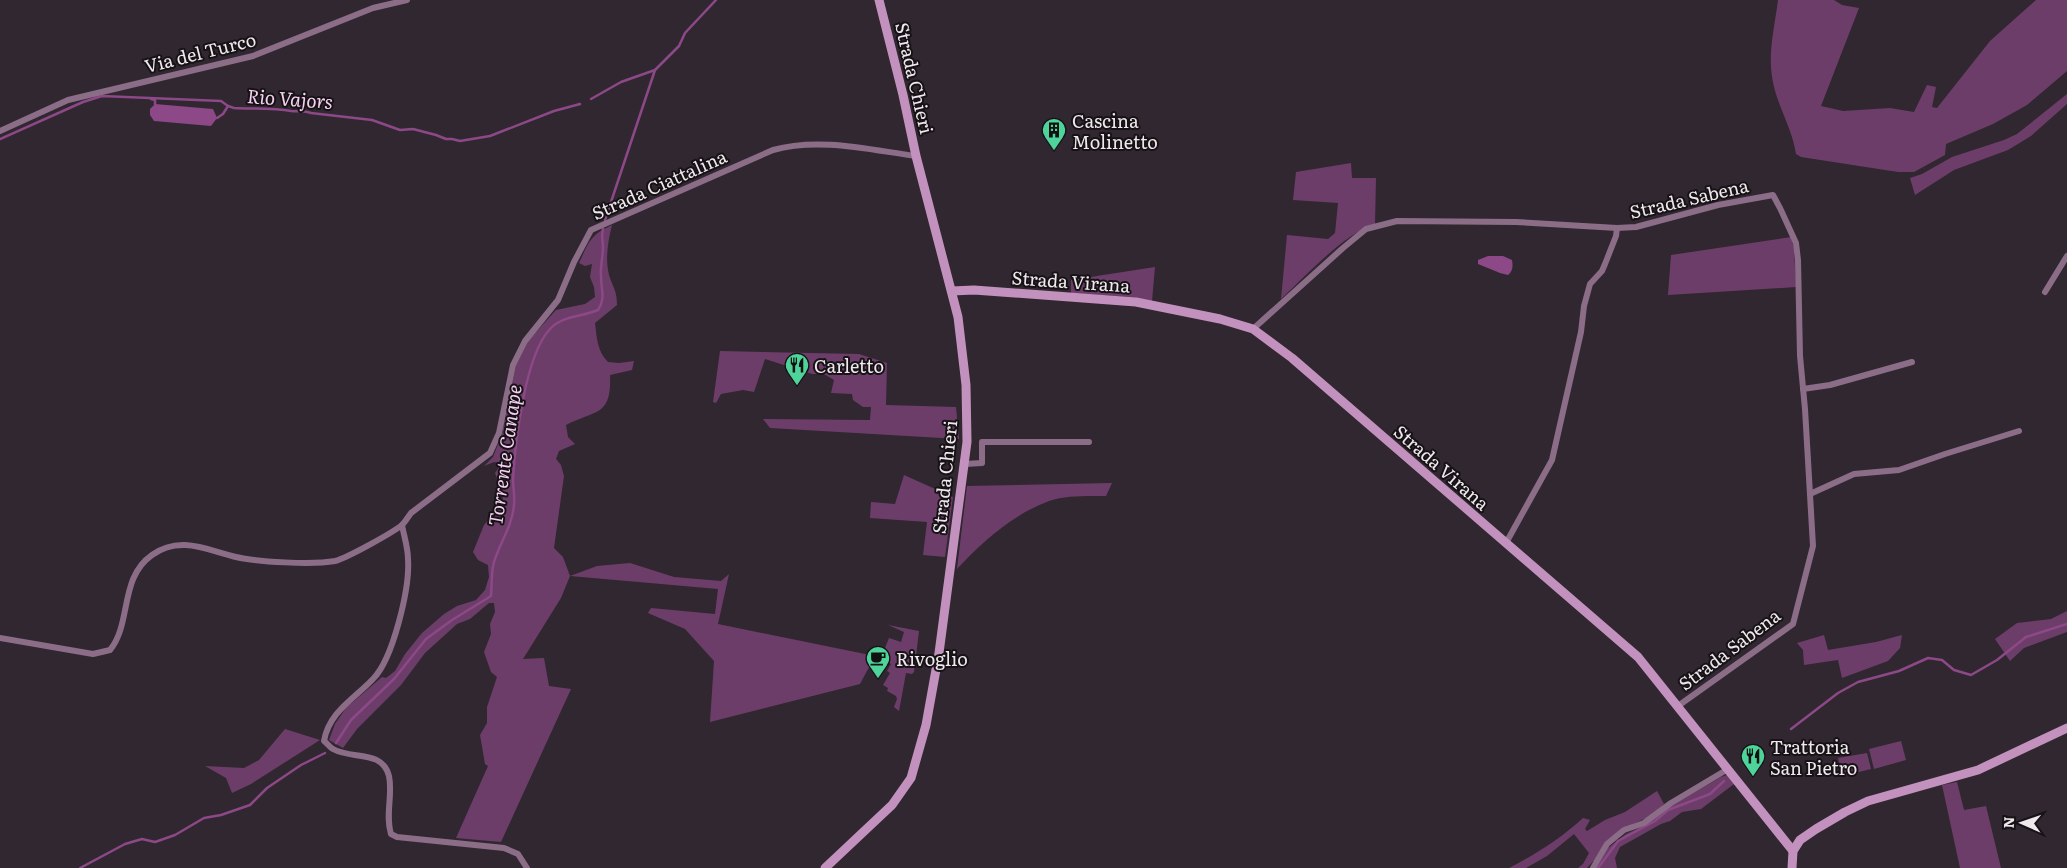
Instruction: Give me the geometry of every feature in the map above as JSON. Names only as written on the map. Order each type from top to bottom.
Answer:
[{"type":"street","name":"Via del Turco","points":[[0,131],[68,100],[253,56],[373,8],[407,0]]},
{"type":"street","name":"Strada Chieri","points":[[825,868],[892,806],[911,778],[926,724],[939,653],[968,442],[966,385],[958,318],[916,156],[904,95],[879,0]]},
{"type":"street","name":"Strada Ciattalina","points":[[0,638],[93,654],[110,650],[119,636],[127,593],[134,577],[150,556],[161,549],[192,544],[236,557],[260,560],[325,562],[349,556],[402,525],[411,513],[490,453],[499,432],[513,365],[525,341],[558,300],[574,262],[591,230],[773,150],[792,144],[820,144],[916,156]]},
{"type":"street","name":"Strada Sabena","points":[[1253,329],[1366,229],[1397,221],[1452,220],[1636,228],[1718,205],[1773,196],[1796,243],[1798,260],[1800,356],[1813,546],[1793,624],[1678,706]]},
{"type":"street","points":[[1506,543],[1552,460],[1590,284],[1602,271],[1616,236],[1617,228]]},
{"type":"street","points":[[2045,292],[2067,256]]},
{"type":"street","name":"Strada Virana","points":[[952,291],[974,290],[1136,302],[1253,329],[1292,358],[1638,657],[1793,851]]},
{"type":"street","points":[[1803,389],[1830,386],[1912,362]]},
{"type":"street","points":[[1810,494],[1854,474],[1899,470],[2019,431]]},
{"type":"street","points":[[965,464],[982,464],[982,442],[1089,442]]},
{"type":"street","points":[[402,525],[408,559],[407,591],[386,659],[374,678],[345,703],[326,729],[324,741],[331,748],[344,753],[375,758],[385,765],[390,778],[388,818],[391,834],[397,837],[504,848],[518,854],[527,868]]},
{"type":"street","points":[[1792,868],[1793,851],[1800,840],[1816,829],[1868,801],[1978,770],[2067,728]]},
{"type":"street","points":[[1593,868],[1607,844],[1624,830],[1644,823],[1671,803],[1728,769]]},
{"type":"shaded area","points":[[1778,0],[1834,0],[1842,5],[1859,8],[1821,106],[1843,111],[1890,108],[1914,112],[1927,85],[1936,87],[1932,107],[1937,108],[1990,41],[2036,0],[2067,0],[2067,71],[2027,105],[1993,124],[1946,144],[1945,155],[1914,172],[1898,172],[1801,157],[1796,154],[1772,77],[1771,48]]},
{"type":"shaded area","points":[[2067,94],[2067,104],[2031,136],[2008,150],[1954,170],[1915,195],[1910,178],[1922,174],[1952,157],[2017,134]]},
{"type":"shaded area","points":[[155,104],[213,109],[217,118],[211,126],[154,121],[150,115],[150,109]]},
{"type":"shaded area","points":[[1351,163],[1352,178],[1376,178],[1375,224],[1337,246],[1281,299],[1287,235],[1328,239],[1335,233],[1338,203],[1293,200],[1296,172]]},
{"type":"shaded area","points":[[612,225],[607,262],[609,275],[616,292],[617,305],[595,323],[597,339],[604,358],[608,362],[634,361],[632,370],[610,375],[608,398],[600,410],[566,425],[568,437],[575,444],[559,451],[556,459],[561,465],[564,476],[554,548],[563,557],[570,576],[561,598],[523,659],[544,658],[549,686],[571,689],[501,842],[456,838],[488,766],[485,764],[480,735],[487,723],[487,707],[497,677],[491,672],[484,652],[491,634],[490,624],[495,612],[494,603],[489,603],[470,619],[457,624],[425,653],[401,685],[357,729],[343,748],[329,740],[335,724],[346,708],[382,677],[386,678],[395,671],[405,654],[422,633],[444,614],[457,606],[476,600],[485,590],[489,577],[488,565],[478,560],[473,552],[484,525],[503,499],[495,473],[500,463],[494,462],[484,466],[493,457],[502,434],[516,365],[528,341],[556,310],[585,304],[595,297],[590,277],[592,264],[585,266],[579,263],[591,240],[599,232]]},
{"type":"shaded area","points":[[1791,237],[1794,248],[1796,287],[1668,295],[1671,255]]},
{"type":"shaded area","points":[[1488,256],[1503,256],[1512,260],[1511,272],[1508,275],[1478,264],[1478,260]]},
{"type":"shaded area","points":[[1155,267],[1152,301],[1131,297],[1071,293],[1071,280]]},
{"type":"shaded area","points":[[720,351],[859,354],[887,363],[886,405],[956,407],[959,439],[770,428],[763,419],[870,420],[871,407],[863,407],[853,400],[852,394],[831,393],[834,380],[824,374],[812,374],[765,359],[754,392],[743,390],[721,394],[716,403],[713,402]]},
{"type":"shaded area","points":[[904,475],[953,497],[945,557],[923,555],[927,522],[870,518],[871,502],[895,504]]},
{"type":"shaded area","points":[[1112,483],[1106,496],[1077,496],[1056,499],[1035,507],[1010,521],[957,569],[967,486]]},
{"type":"shaded area","points":[[630,563],[674,577],[721,581],[729,574],[718,624],[875,656],[860,684],[710,722],[714,661],[685,629],[648,613],[651,608],[715,614],[718,589],[570,576],[597,566]]},
{"type":"shaded area","points":[[2067,611],[2067,632],[2024,648],[2010,661],[1995,639],[2017,623],[2051,619]]},
{"type":"shaded area","points":[[888,625],[919,631],[914,672],[912,674],[906,673],[899,711],[894,707],[897,699],[896,696],[887,691],[888,688],[883,685],[890,673],[887,671],[891,664],[881,658],[889,638],[901,642],[904,632]]},
{"type":"shaded area","points":[[1824,635],[1828,650],[1876,642],[1902,635],[1900,648],[1888,661],[1842,678],[1838,660],[1804,665],[1803,650],[1797,643]]},
{"type":"shaded area","points":[[285,729],[320,740],[251,784],[232,793],[226,778],[205,766],[244,768],[259,760]]},
{"type":"shaded area","points":[[1901,741],[1906,760],[1874,769],[1869,749]]},
{"type":"shaded area","points":[[1867,753],[1871,769],[1843,776],[1838,758]]},
{"type":"shaded area","points":[[1727,775],[1734,784],[1701,809],[1682,812],[1670,821],[1620,847],[1615,858],[1617,868],[1596,868],[1608,848],[1626,834],[1645,825],[1667,808]]},
{"type":"shaded area","points":[[1957,782],[1964,810],[1986,806],[2001,868],[1960,868],[1942,785]]},
{"type":"shaded area","points":[[1657,791],[1664,804],[1653,815],[1624,828],[1587,868],[1578,868],[1583,864],[1589,853],[1574,834],[1547,856],[1526,868],[1509,868],[1547,846],[1583,818],[1590,820],[1585,829],[1587,831],[1605,820],[1625,812]]},
{"type":"waterway","name":"Rio Vajors","points":[[591,99],[621,82],[655,70],[679,46],[685,33],[716,0]]},
{"type":"waterway","name":"Torrente Canape","points":[[605,220],[655,70]]},
{"type":"waterway","name":"Rio Vajors","points":[[0,139],[83,102],[102,96],[221,101],[234,108],[306,112],[372,120],[400,130],[413,129],[446,139],[460,141],[490,136],[554,111],[580,104]]},
{"type":"waterway","name":"Rio Vajors","points":[[151,99],[155,100],[155,104]]},
{"type":"waterway","points":[[217,118],[223,114],[228,106]]},
{"type":"waterway","name":"Torrente Canape","points":[[336,743],[351,720],[394,679],[426,639],[452,620],[491,596],[494,562],[513,513],[516,444],[523,400],[534,358],[541,341],[555,324],[598,310],[602,298],[603,229]]},
{"type":"waterway","points":[[1791,729],[1838,693],[1858,682],[1899,671],[1928,658],[1942,660],[1954,670],[1971,675],[1997,660],[2026,637],[2067,624]]},
{"type":"waterway","name":"Torrente Canape","points":[[80,868],[125,844],[142,839],[155,842],[175,835],[204,818],[221,815],[250,805],[267,788],[301,765],[325,753]]},
{"type":"waterway","points":[[1598,868],[1618,841],[1655,821],[1668,810],[1710,794],[1724,781]]},
{"type":"place","name":"Cascina Molinetto","points":[[1054,151]]},
{"type":"place","name":"Carletto","points":[[797,386]]},
{"type":"place","name":"Rivoglio","points":[[878,679]]},
{"type":"place","name":"Trattoria San Pietro","points":[[1753,777]]}]
